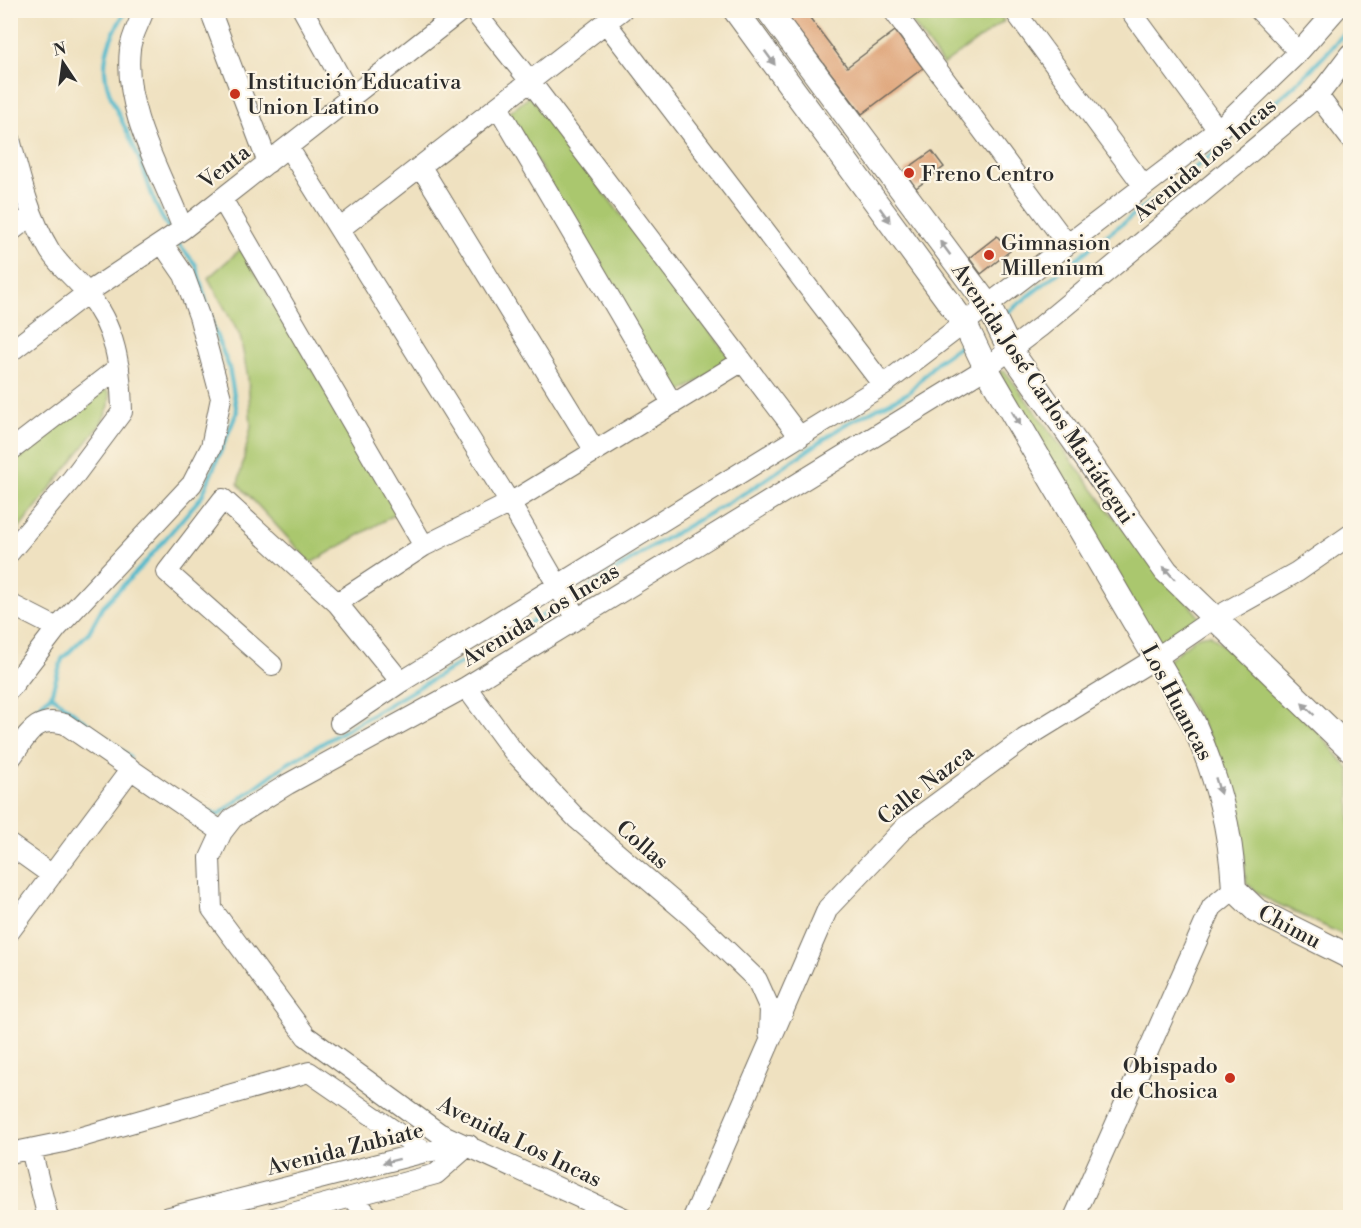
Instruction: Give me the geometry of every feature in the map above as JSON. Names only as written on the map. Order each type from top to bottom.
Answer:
[{"type":"main road","name":"Avenida José Carlos Mariátegui","points":[[735,10],[965,324],[986,368]]},
{"type":"main road","name":"Avenida José Carlos Mariátegui","points":[[768,10],[989,307],[1010,350],[1166,571],[1213,619],[1350,749]]},
{"type":"main road","name":"Los Huancas","points":[[986,368],[1193,722],[1211,761],[1228,826],[1234,889]]},
{"type":"main road","name":"Chimu","points":[[1234,889],[1256,910],[1350,957]]},
{"type":"street","points":[[144,10],[130,48],[132,91],[148,146],[183,229]]},
{"type":"street","points":[[210,10],[268,163]]},
{"type":"street","name":"Venta","points":[[10,352],[87,292],[183,229],[462,10]]},
{"type":"street","points":[[473,10],[530,81],[800,437]]},
{"type":"street","points":[[341,228],[622,10]]},
{"type":"street","points":[[893,10],[1066,244]]},
{"type":"street","points":[[1014,10],[1143,185]]},
{"type":"street","points":[[1130,10],[1218,130]]},
{"type":"street","points":[[1259,10],[1299,52]]},
{"type":"street","points":[[340,723],[401,682],[883,385],[989,307],[1066,244],[1218,130],[1299,52],[1336,10]]},
{"type":"street","points":[[310,13],[351,97]]},
{"type":"street","points":[[606,23],[883,385]]},
{"type":"street","name":"Avenida Los Incas","points":[[624,1218],[439,1133],[306,1036],[212,909],[210,858],[222,832],[233,818],[288,784],[466,687],[986,368],[1318,96],[1350,54]]},
{"type":"street","points":[[1318,96],[1350,138]]},
{"type":"street","points":[[498,107],[672,403]]},
{"type":"street","points":[[10,139],[21,185],[32,215],[51,253],[87,292],[106,318],[119,367],[122,412],[72,479],[10,552]]},
{"type":"street","points":[[288,147],[341,228],[510,503],[577,619]]},
{"type":"street","points":[[421,167],[595,451]]},
{"type":"street","points":[[222,199],[424,546]]},
{"type":"street","points":[[10,232],[32,215]]},
{"type":"street","points":[[10,689],[57,628],[192,484],[211,447],[221,398],[199,316],[184,275],[162,243]]},
{"type":"street","points":[[337,603],[424,546],[510,503],[741,362]]},
{"type":"street","points":[[10,451],[119,367]]},
{"type":"street","points":[[272,665],[167,572],[222,499],[337,603],[401,682]]},
{"type":"street","name":"Calle Nazca","points":[[693,1218],[828,908],[865,866],[906,826],[1024,739],[1156,658],[1213,619],[1297,572],[1350,535]]},
{"type":"street","points":[[10,604],[57,628]]},
{"type":"street","name":"Collas","points":[[466,687],[513,750],[577,819],[693,919],[757,980],[770,1009],[769,1042]]},
{"type":"street","points":[[10,759],[38,723],[51,720],[65,724],[222,832]]},
{"type":"street","points":[[10,931],[131,769]]},
{"type":"street","points":[[10,845],[52,875]]},
{"type":"street","points":[[1074,1218],[1212,907],[1234,889]]},
{"type":"street","points":[[10,1153],[64,1142],[309,1072],[425,1152]]},
{"type":"street","name":"Avenida Zubiate","points":[[166,1218],[425,1152],[469,1145]]},
{"type":"street","name":"Avenida Zubiate","points":[[274,1218],[436,1174],[469,1145]]},
{"type":"street","points":[[31,1149],[48,1218]]},
{"type":"street","points":[[352,1197],[370,1218]]},
{"type":"green space","points":[[904,11],[997,11],[1004,21],[943,65]]},
{"type":"green space","points":[[530,96],[732,360],[673,397],[509,113]]},
{"type":"green space","points":[[241,249],[399,512],[311,563],[238,484],[251,427],[248,378],[240,336],[208,278]]},
{"type":"green space","points":[[1005,371],[1110,512],[1203,621],[1149,653],[999,372]]},
{"type":"green space","points":[[105,389],[110,394],[109,406],[101,424],[11,539],[11,459]]},
{"type":"green space","points":[[1210,634],[1321,735],[1350,770],[1350,938],[1265,898],[1246,883],[1240,821],[1232,786],[1210,739],[1165,663],[1198,636]]},
{"type":"building","points":[[783,10],[804,10],[847,67],[895,31],[923,68],[862,114]]},
{"type":"building","points":[[932,151],[944,167],[916,188],[904,171]]},
{"type":"building","name":"Gimnasion Millenium","points":[[997,236],[1010,251],[981,274],[969,258]]},
{"type":"waterway","points":[[127,10],[114,33],[107,52],[105,70],[108,86],[155,203],[168,227]]},
{"type":"waterway","points":[[1005,315],[1264,112],[1310,71],[1350,25]]},
{"type":"waterway","points":[[19,731],[29,716],[51,695],[62,659],[89,632],[103,606],[142,566],[202,496],[237,412],[229,367],[213,327],[196,265],[179,244]]},
{"type":"waterway","points":[[572,598],[653,546],[750,490],[846,424],[908,393],[938,361],[964,343]]},
{"type":"waterway","points":[[207,811],[218,815],[285,765],[562,604]]},
{"type":"waterway","points":[[51,695],[130,757]]},
{"type":"place","name":"Institución Educativa Union Latino","points":[[235,94]]},
{"type":"place","name":"Freno Centro","points":[[909,173]]},
{"type":"place","name":"Gimnasion Millenium","points":[[989,255]]},
{"type":"place","name":"Obispado de Chosica","points":[[1230,1078]]}]
